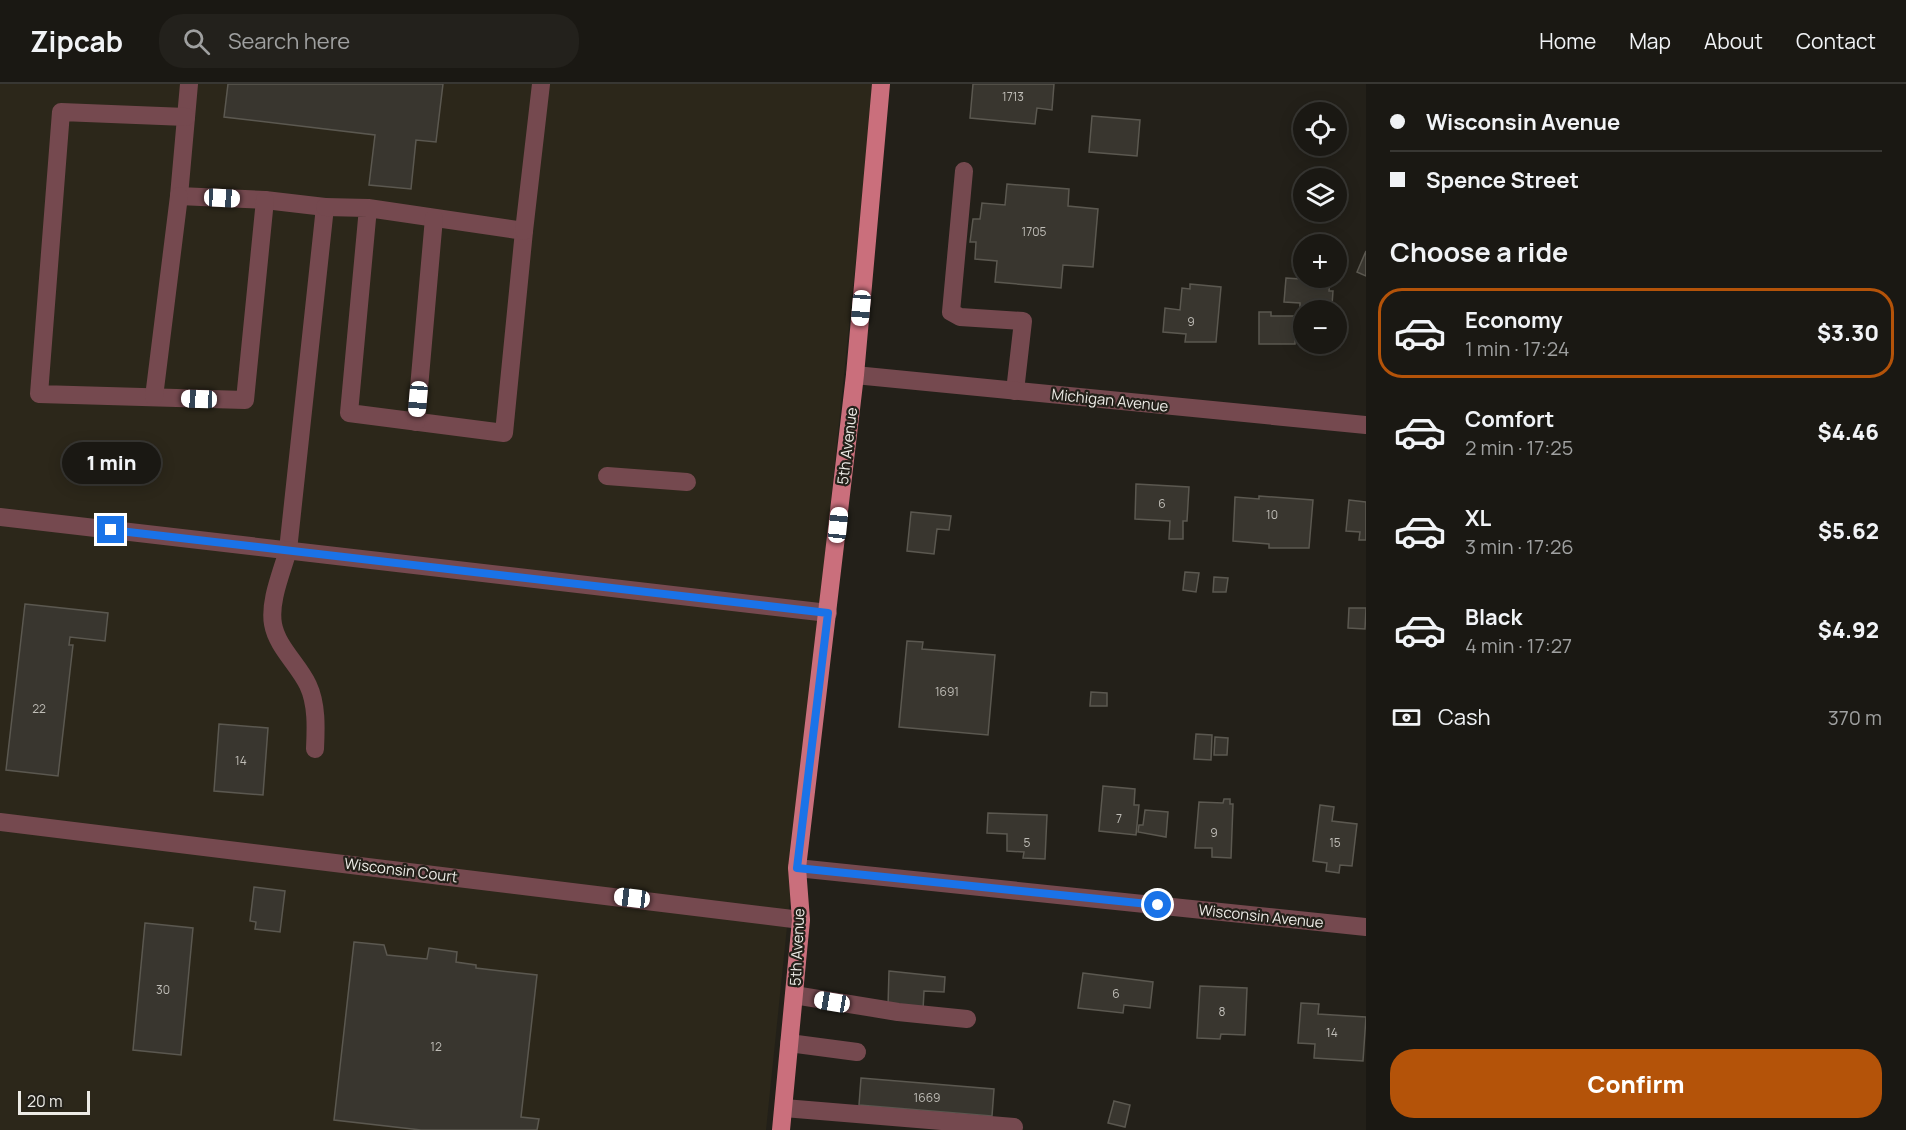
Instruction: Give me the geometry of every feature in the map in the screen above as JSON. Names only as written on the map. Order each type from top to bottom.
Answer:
[{"type":"main road","name":"5th Avenue","points":[[782,1130],[801,920],[797,868],[855,375],[881,84]]},
{"type":"street","points":[[154,397],[179,196],[189,84]]},
{"type":"street","points":[[368,208],[349,413],[504,433],[541,84]]},
{"type":"street","points":[[186,117],[61,111],[39,394],[245,400],[265,200]]},
{"type":"street","points":[[964,171],[951,312],[960,317],[1023,321],[1015,391]]},
{"type":"street","points":[[179,196],[368,208],[524,231]]},
{"type":"street","points":[[315,749],[313,700],[307,684],[279,639],[273,623],[274,601],[288,550],[325,207]]},
{"type":"street","points":[[416,422],[434,218]]},
{"type":"street","name":"Michigan Avenue","points":[[855,375],[1366,425]]},
{"type":"street","points":[[607,476],[687,482]]},
{"type":"street","points":[[0,517],[828,613]]},
{"type":"street","name":"Wisconsin Court","points":[[0,822],[801,920]]},
{"type":"street","name":"Wisconsin Avenue","points":[[797,868],[1366,927]]},
{"type":"street","points":[[794,995],[898,1012],[967,1019]]},
{"type":"street","points":[[789,1043],[857,1052]]},
{"type":"street","points":[[784,1108],[1014,1127]]},
{"type":"shaded area","points":[[0,84],[874,84],[766,1130],[0,1130]]},
{"type":"building","points":[[228,84],[443,84],[436,142],[416,140],[411,189],[369,185],[375,135],[224,117]]},
{"type":"building","points":[[973,84],[1054,84],[1052,110],[1037,108],[1035,124],[970,118]]},
{"type":"building","points":[[1092,116],[1140,120],[1137,156],[1089,152]]},
{"type":"building","points":[[1007,184],[1069,189],[1068,206],[1098,209],[1093,267],[1063,265],[1061,288],[995,282],[997,261],[975,259],[976,242],[970,242],[973,219],[980,219],[982,203],[1005,205]]},
{"type":"building","points":[[1366,251],[1366,276],[1357,272]]},
{"type":"building","points":[[1286,278],[1293,278],[1293,288],[1329,288],[1329,291],[1333,291],[1332,300],[1284,302]]},
{"type":"building","points":[[1190,284],[1221,287],[1216,342],[1185,342],[1186,334],[1163,332],[1165,308],[1180,310],[1182,288],[1190,289]]},
{"type":"building","points":[[1259,312],[1271,312],[1271,316],[1293,316],[1293,344],[1259,344]]},
{"type":"building","points":[[1136,484],[1189,487],[1187,521],[1183,521],[1183,539],[1169,539],[1170,521],[1135,519]]},
{"type":"building","points":[[1259,496],[1313,500],[1309,548],[1269,548],[1269,544],[1233,541],[1235,497],[1259,499]]},
{"type":"building","points":[[1349,500],[1366,502],[1366,540],[1359,540],[1360,532],[1346,531]]},
{"type":"building","points":[[911,512],[951,516],[949,530],[937,529],[934,554],[907,551]]},
{"type":"building","points":[[1185,572],[1199,573],[1196,592],[1183,590]]},
{"type":"building","points":[[1214,577],[1228,578],[1226,592],[1213,592]]},
{"type":"building","points":[[25,604],[108,613],[105,641],[70,637],[69,645],[73,645],[58,776],[6,770]]},
{"type":"building","points":[[1349,608],[1366,608],[1365,629],[1348,628]]},
{"type":"building","points":[[907,641],[923,642],[922,649],[995,655],[988,735],[899,727]]},
{"type":"building","points":[[1091,692],[1107,693],[1107,706],[1090,706]]},
{"type":"building","points":[[219,724],[268,728],[263,795],[214,791]]},
{"type":"building","points":[[1196,734],[1212,735],[1211,760],[1194,759]]},
{"type":"building","points":[[1215,737],[1228,738],[1227,755],[1214,755]]},
{"type":"building","points":[[1103,786],[1135,789],[1134,805],[1139,805],[1136,835],[1099,831]]},
{"type":"building","points":[[1224,799],[1230,799],[1230,804],[1233,804],[1231,858],[1212,857],[1212,848],[1195,848],[1199,802],[1223,803]]},
{"type":"building","points":[[1320,805],[1334,807],[1332,821],[1357,824],[1352,866],[1340,865],[1339,873],[1326,871],[1327,863],[1313,861]]},
{"type":"building","points":[[1145,810],[1168,812],[1166,837],[1138,832],[1139,825],[1143,825]]},
{"type":"building","points":[[988,813],[1047,815],[1045,859],[1023,858],[1024,852],[1007,851],[1007,834],[987,833]]},
{"type":"building","points":[[254,887],[285,891],[280,932],[255,929],[256,922],[250,921]]},
{"type":"building","points":[[145,923],[193,928],[181,1055],[133,1050]]},
{"type":"building","points":[[354,942],[384,945],[387,955],[427,959],[429,948],[457,952],[456,962],[476,965],[476,968],[537,975],[521,1117],[539,1119],[537,1130],[421,1130],[334,1120]]},
{"type":"building","points":[[889,971],[945,977],[944,992],[924,991],[923,1010],[888,1006]]},
{"type":"building","points":[[1083,973],[1153,982],[1150,1008],[1124,1005],[1123,1013],[1078,1008]]},
{"type":"building","points":[[1200,986],[1247,988],[1245,1035],[1221,1034],[1220,1039],[1197,1038]]},
{"type":"building","points":[[1301,1003],[1319,1004],[1318,1014],[1366,1017],[1363,1061],[1314,1058],[1315,1044],[1298,1043]]},
{"type":"building","points":[[861,1078],[994,1089],[992,1116],[859,1105]]},
{"type":"building","points":[[1114,1101],[1130,1105],[1125,1127],[1108,1123]]},
{"type":"route","points":[[111,530],[828,613],[797,868],[1158,905]]}]
